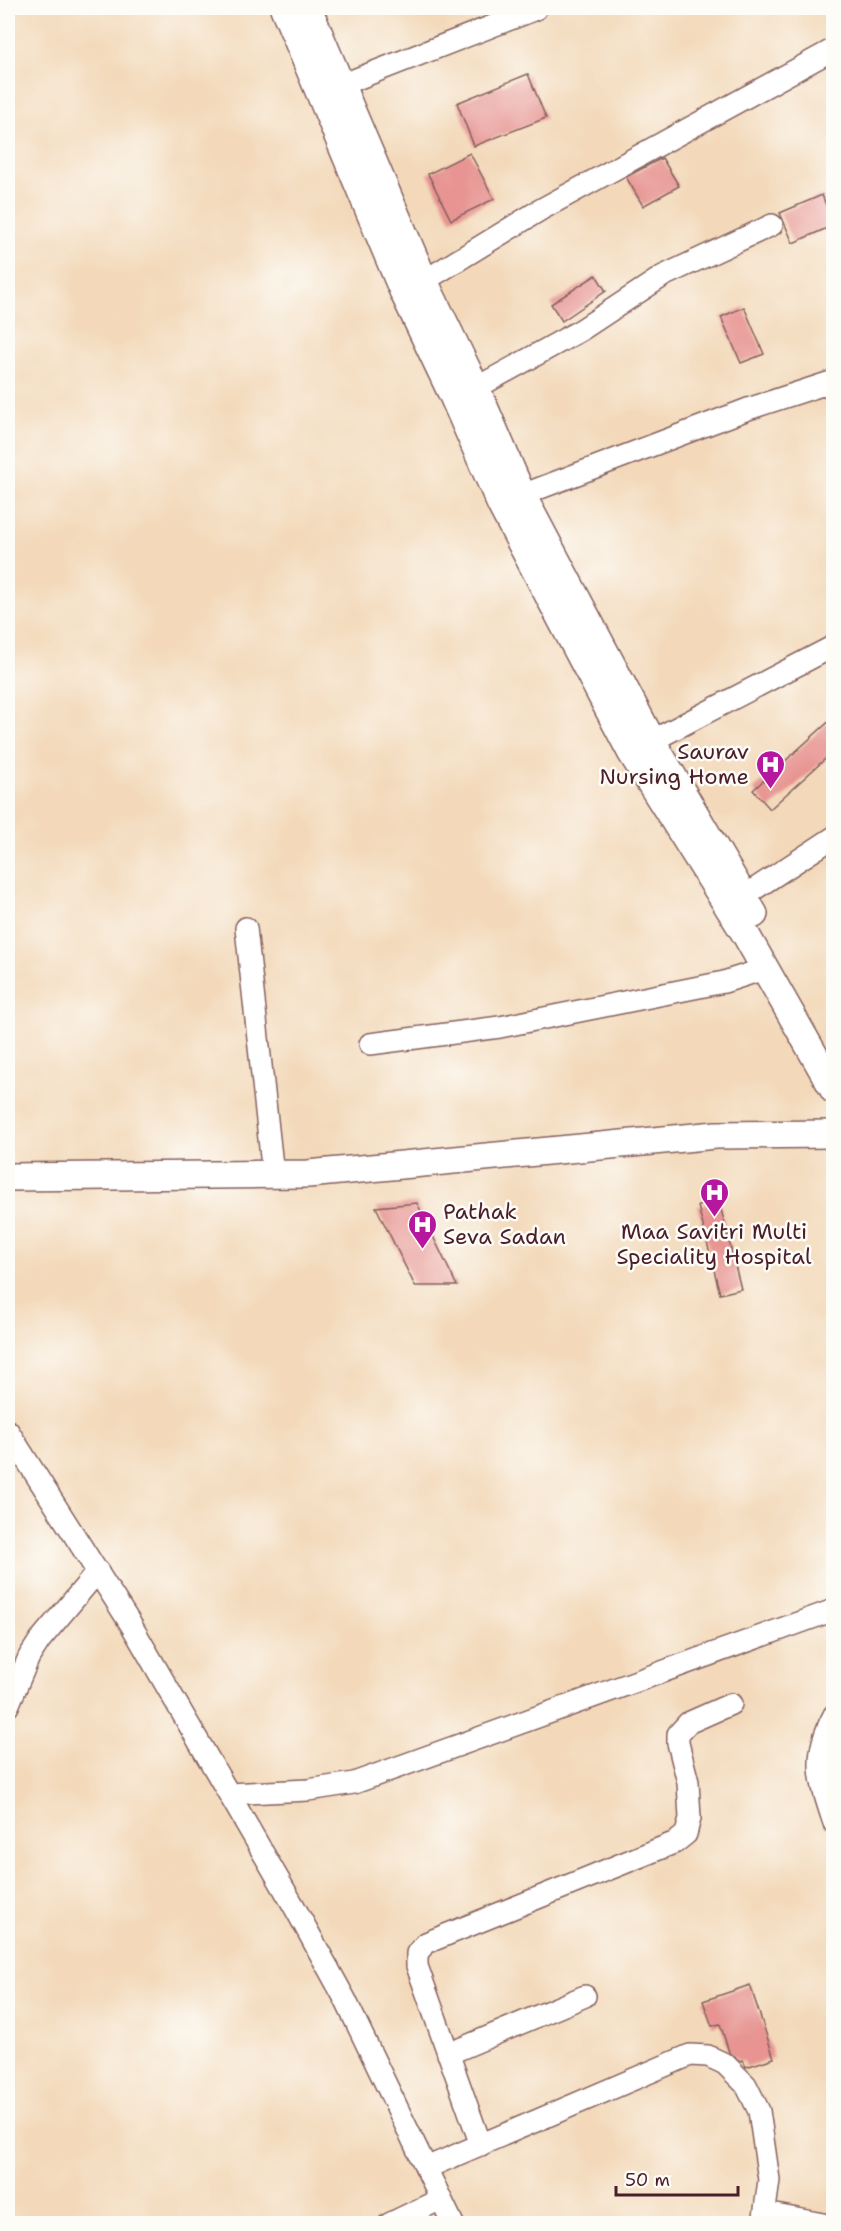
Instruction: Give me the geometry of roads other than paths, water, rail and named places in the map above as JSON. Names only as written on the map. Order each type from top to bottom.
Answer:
[{"type":"main road","points":[[284,8],[403,291],[454,398],[501,505],[641,747],[693,831],[764,969],[834,1090]]},
{"type":"main road","points":[[308,8],[424,281],[476,388],[522,495],[641,747]]},
{"type":"main road","points":[[693,831],[744,896],[834,1053]]},
{"type":"main road","points":[[8,1177],[308,1174],[716,1135],[834,1134]]},
{"type":"street","points":[[341,85],[536,9]]},
{"type":"street","points":[[424,281],[540,210],[834,49]]},
{"type":"street","points":[[476,388],[581,330],[663,276],[772,225]]},
{"type":"street","points":[[522,495],[748,409],[834,381]]},
{"type":"street","points":[[641,747],[834,646]]},
{"type":"street","points":[[744,896],[834,837]]},
{"type":"street","points":[[246,928],[273,1175]]},
{"type":"street","points":[[370,1044],[500,1028],[724,982],[764,969]]},
{"type":"street","points":[[8,1431],[98,1571],[295,1908],[345,1999],[453,2223]]},
{"type":"street","points":[[8,1706],[29,1657],[40,1640],[98,1571]]},
{"type":"street","points":[[229,1794],[308,1790],[354,1783],[834,1610]]},
{"type":"street","points":[[8,1664],[29,1657]]},
{"type":"street","points":[[481,2145],[417,1966],[417,1953],[426,1942],[676,1842],[686,1834],[690,1818],[688,1782],[678,1743],[678,1734],[688,1723],[731,1704]]},
{"type":"street","points":[[834,1715],[827,1728],[819,1757],[820,1782],[834,1824]]},
{"type":"street","points":[[448,2054],[585,1996]]},
{"type":"street","points":[[426,2168],[690,2055],[708,2056],[725,2064],[746,2085],[759,2110],[769,2180],[764,2218],[823,2223]]},
{"type":"street","points":[[389,2223],[441,2199]]},
{"type":"place","name":"Saurav Nursing Home","points":[[770,790]]},
{"type":"place","name":"Maa Savitri Multi Speciality Hospital","points":[[714,1218]]},
{"type":"place","name":"Pathak Seva Sadan","points":[[422,1250]]}]
